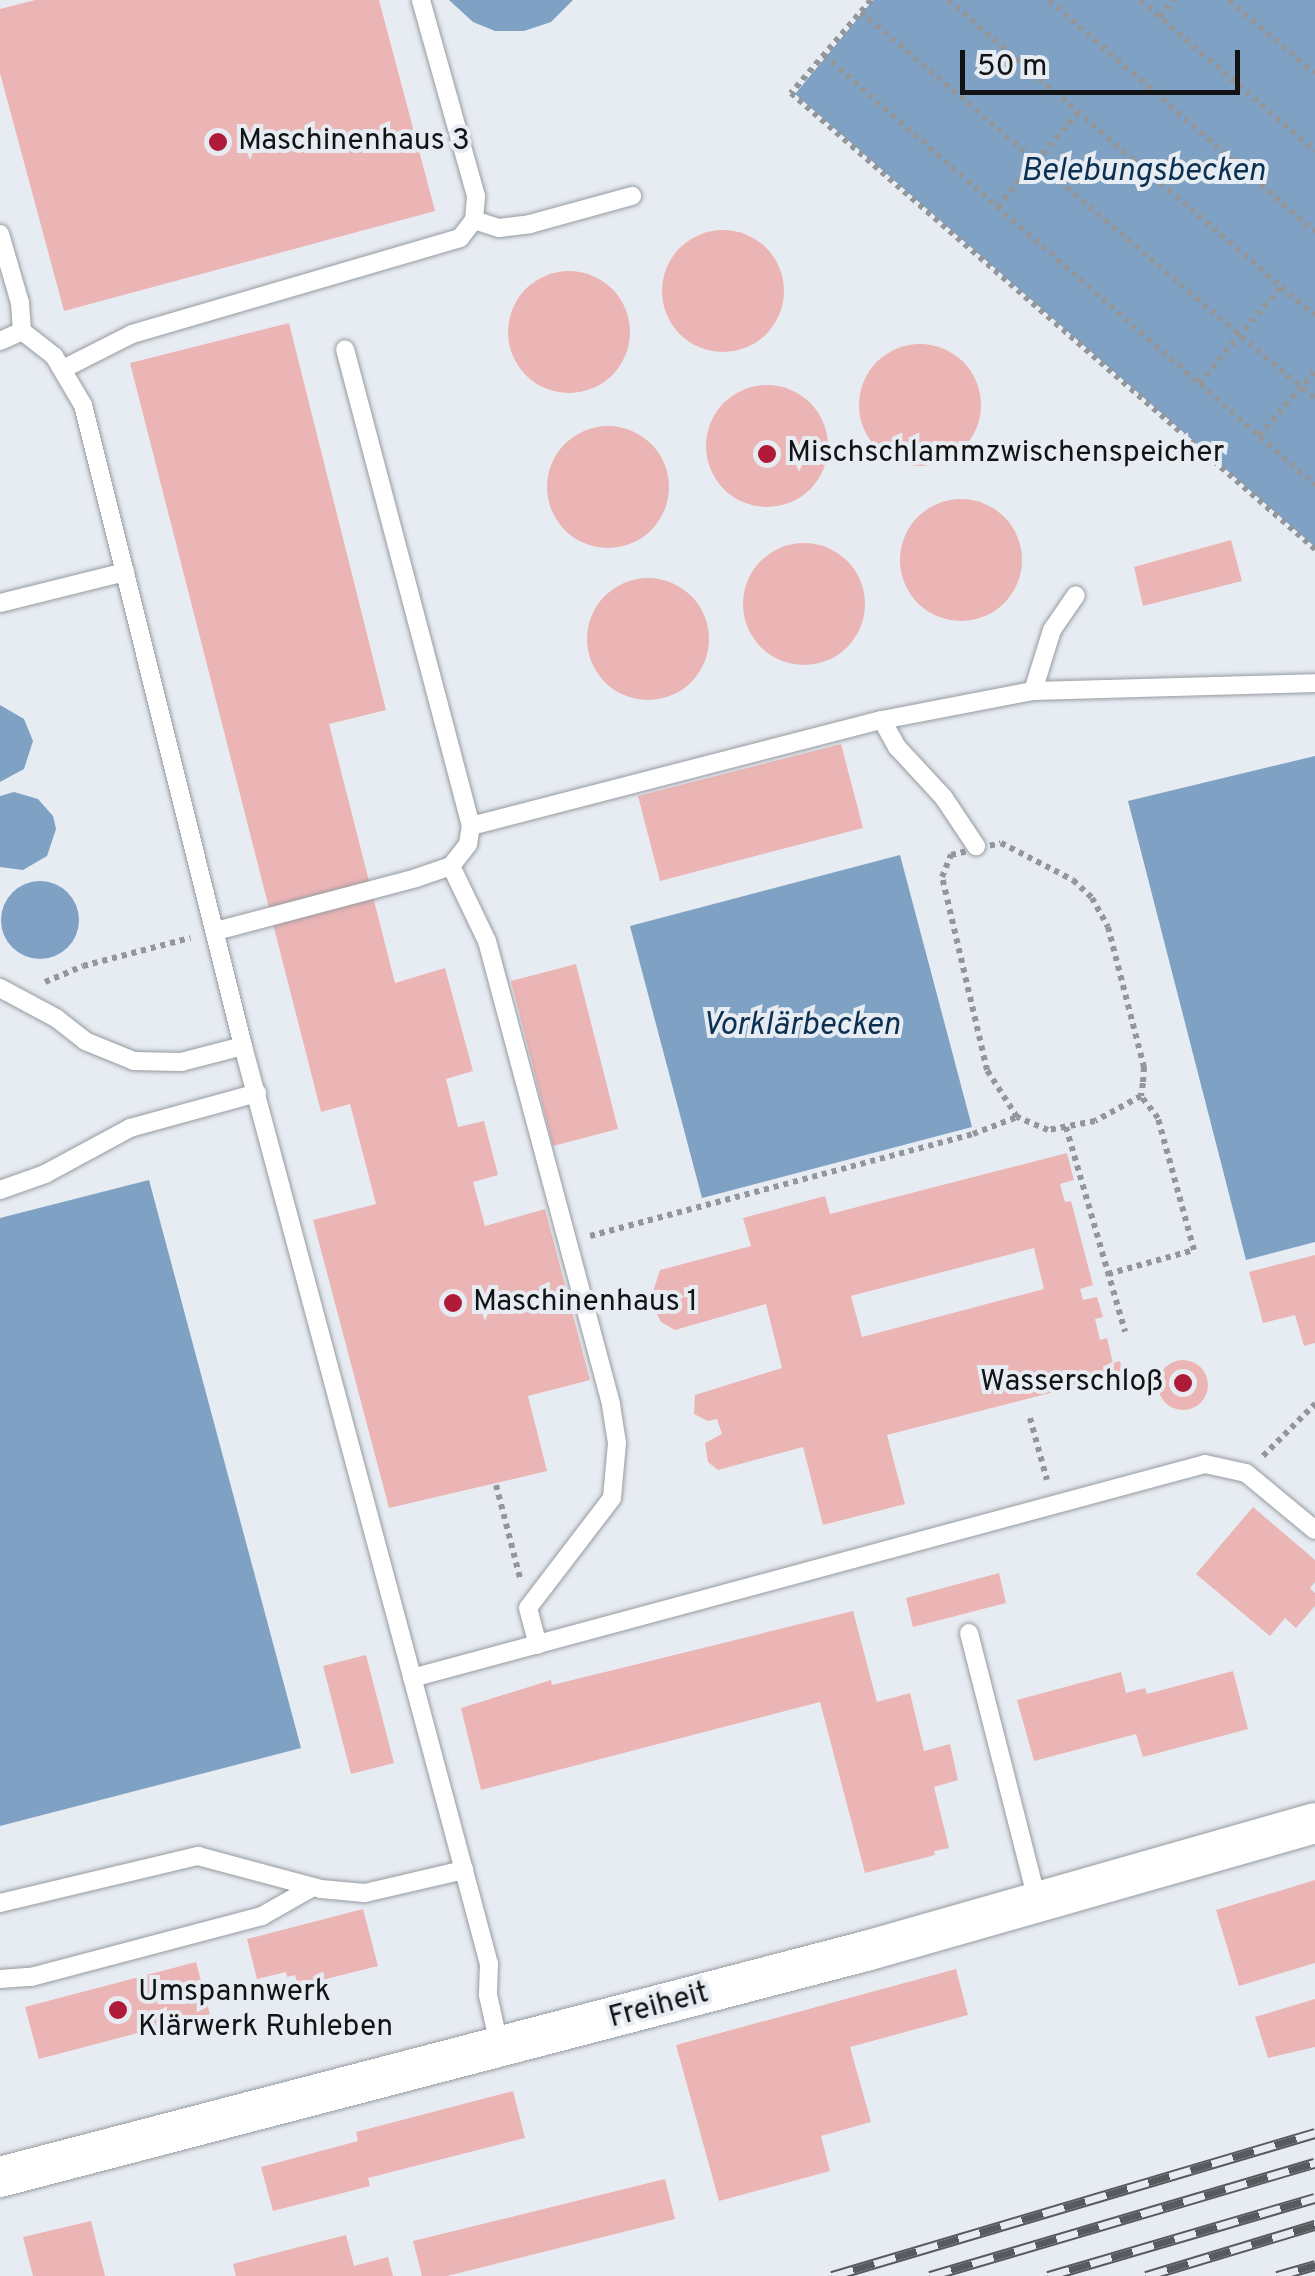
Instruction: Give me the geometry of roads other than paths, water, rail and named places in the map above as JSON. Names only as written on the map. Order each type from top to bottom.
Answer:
[{"type":"street","name":"Freiheit","points":[[0,2177],[500,2050],[1038,1904],[1315,1824]]},
{"type":"lane","points":[[63,369],[132,334],[460,238],[474,220],[476,196],[421,0]]},
{"type":"lane","points":[[474,220],[500,228],[530,224],[632,196]]},
{"type":"lane","points":[[0,234],[20,303],[22,331],[63,369],[83,406],[256,1093],[489,1964],[488,1995],[500,2050]]},
{"type":"lane","points":[[0,341],[22,331]]},
{"type":"lane","points":[[216,931],[450,866],[468,844],[472,826],[345,350]]},
{"type":"lane","points":[[0,603],[125,572]]},
{"type":"lane","points":[[1034,690],[1052,630],[1076,595]]},
{"type":"lane","points":[[472,826],[882,720],[1034,690],[1315,683]]},
{"type":"lane","points":[[882,720],[897,748],[944,798],[976,846]]},
{"type":"lane","points":[[450,866],[486,942],[611,1405],[618,1472],[612,1498],[595,1526],[528,1608],[538,1644]]},
{"type":"lane","points":[[0,986],[85,1041],[134,1061],[182,1062],[244,1046]]},
{"type":"lane","points":[[0,1190],[46,1174],[130,1128],[256,1093]]},
{"type":"lane","points":[[412,1678],[1205,1464],[1246,1473],[1315,1530]]},
{"type":"lane","points":[[969,1634],[1038,1904]]},
{"type":"lane","points":[[0,1903],[198,1856],[313,1887],[366,1893],[464,1870]]},
{"type":"lane","points":[[0,1979],[31,1977],[262,1916],[313,1887]]},
{"type":"water","points":[[449,0],[573,0],[551,22],[524,31],[495,31],[473,22]]},
{"type":"water","name":"Belebungsbecken","points":[[873,0],[1315,0],[1315,547],[795,94]]},
{"type":"water","points":[[0,705],[24,719],[33,741],[24,769],[0,782]]},
{"type":"water","points":[[1315,756],[1315,1242],[1246,1260],[1128,801]]},
{"type":"water","points":[[14,792],[38,799],[53,816],[56,829],[47,856],[23,870],[0,867],[0,796]]},
{"type":"water","name":"Vorklärbecken","points":[[900,855],[972,1127],[702,1198],[630,926]]},
{"type":"water","points":[[40,881],[68,892],[79,920],[68,948],[40,959],[12,948],[1,920],[12,892]]},
{"type":"water","points":[[149,1180],[301,1748],[0,1826],[0,1218]]},
{"type":"railway","points":[[832,2276],[1315,2133]]},
{"type":"railway","points":[[930,2276],[1315,2163]]},
{"type":"railway","points":[[1048,2276],[1315,2198]]},
{"type":"railway","points":[[1146,2276],[1315,2225]]},
{"type":"railway","points":[[1277,2276],[1315,2265]]},
{"type":"place","name":"Maschinenhaus 3","points":[[218,142]]},
{"type":"place","name":"Mischschlammzwischenspeicher","points":[[767,454]]},
{"type":"place","name":"Maschinenhaus 1","points":[[453,1303]]},
{"type":"place","name":"Wasserschloß","points":[[1183,1383]]},
{"type":"place","name":"Umspannwerk Klärwerk Ruhleben","points":[[118,2010]]}]
